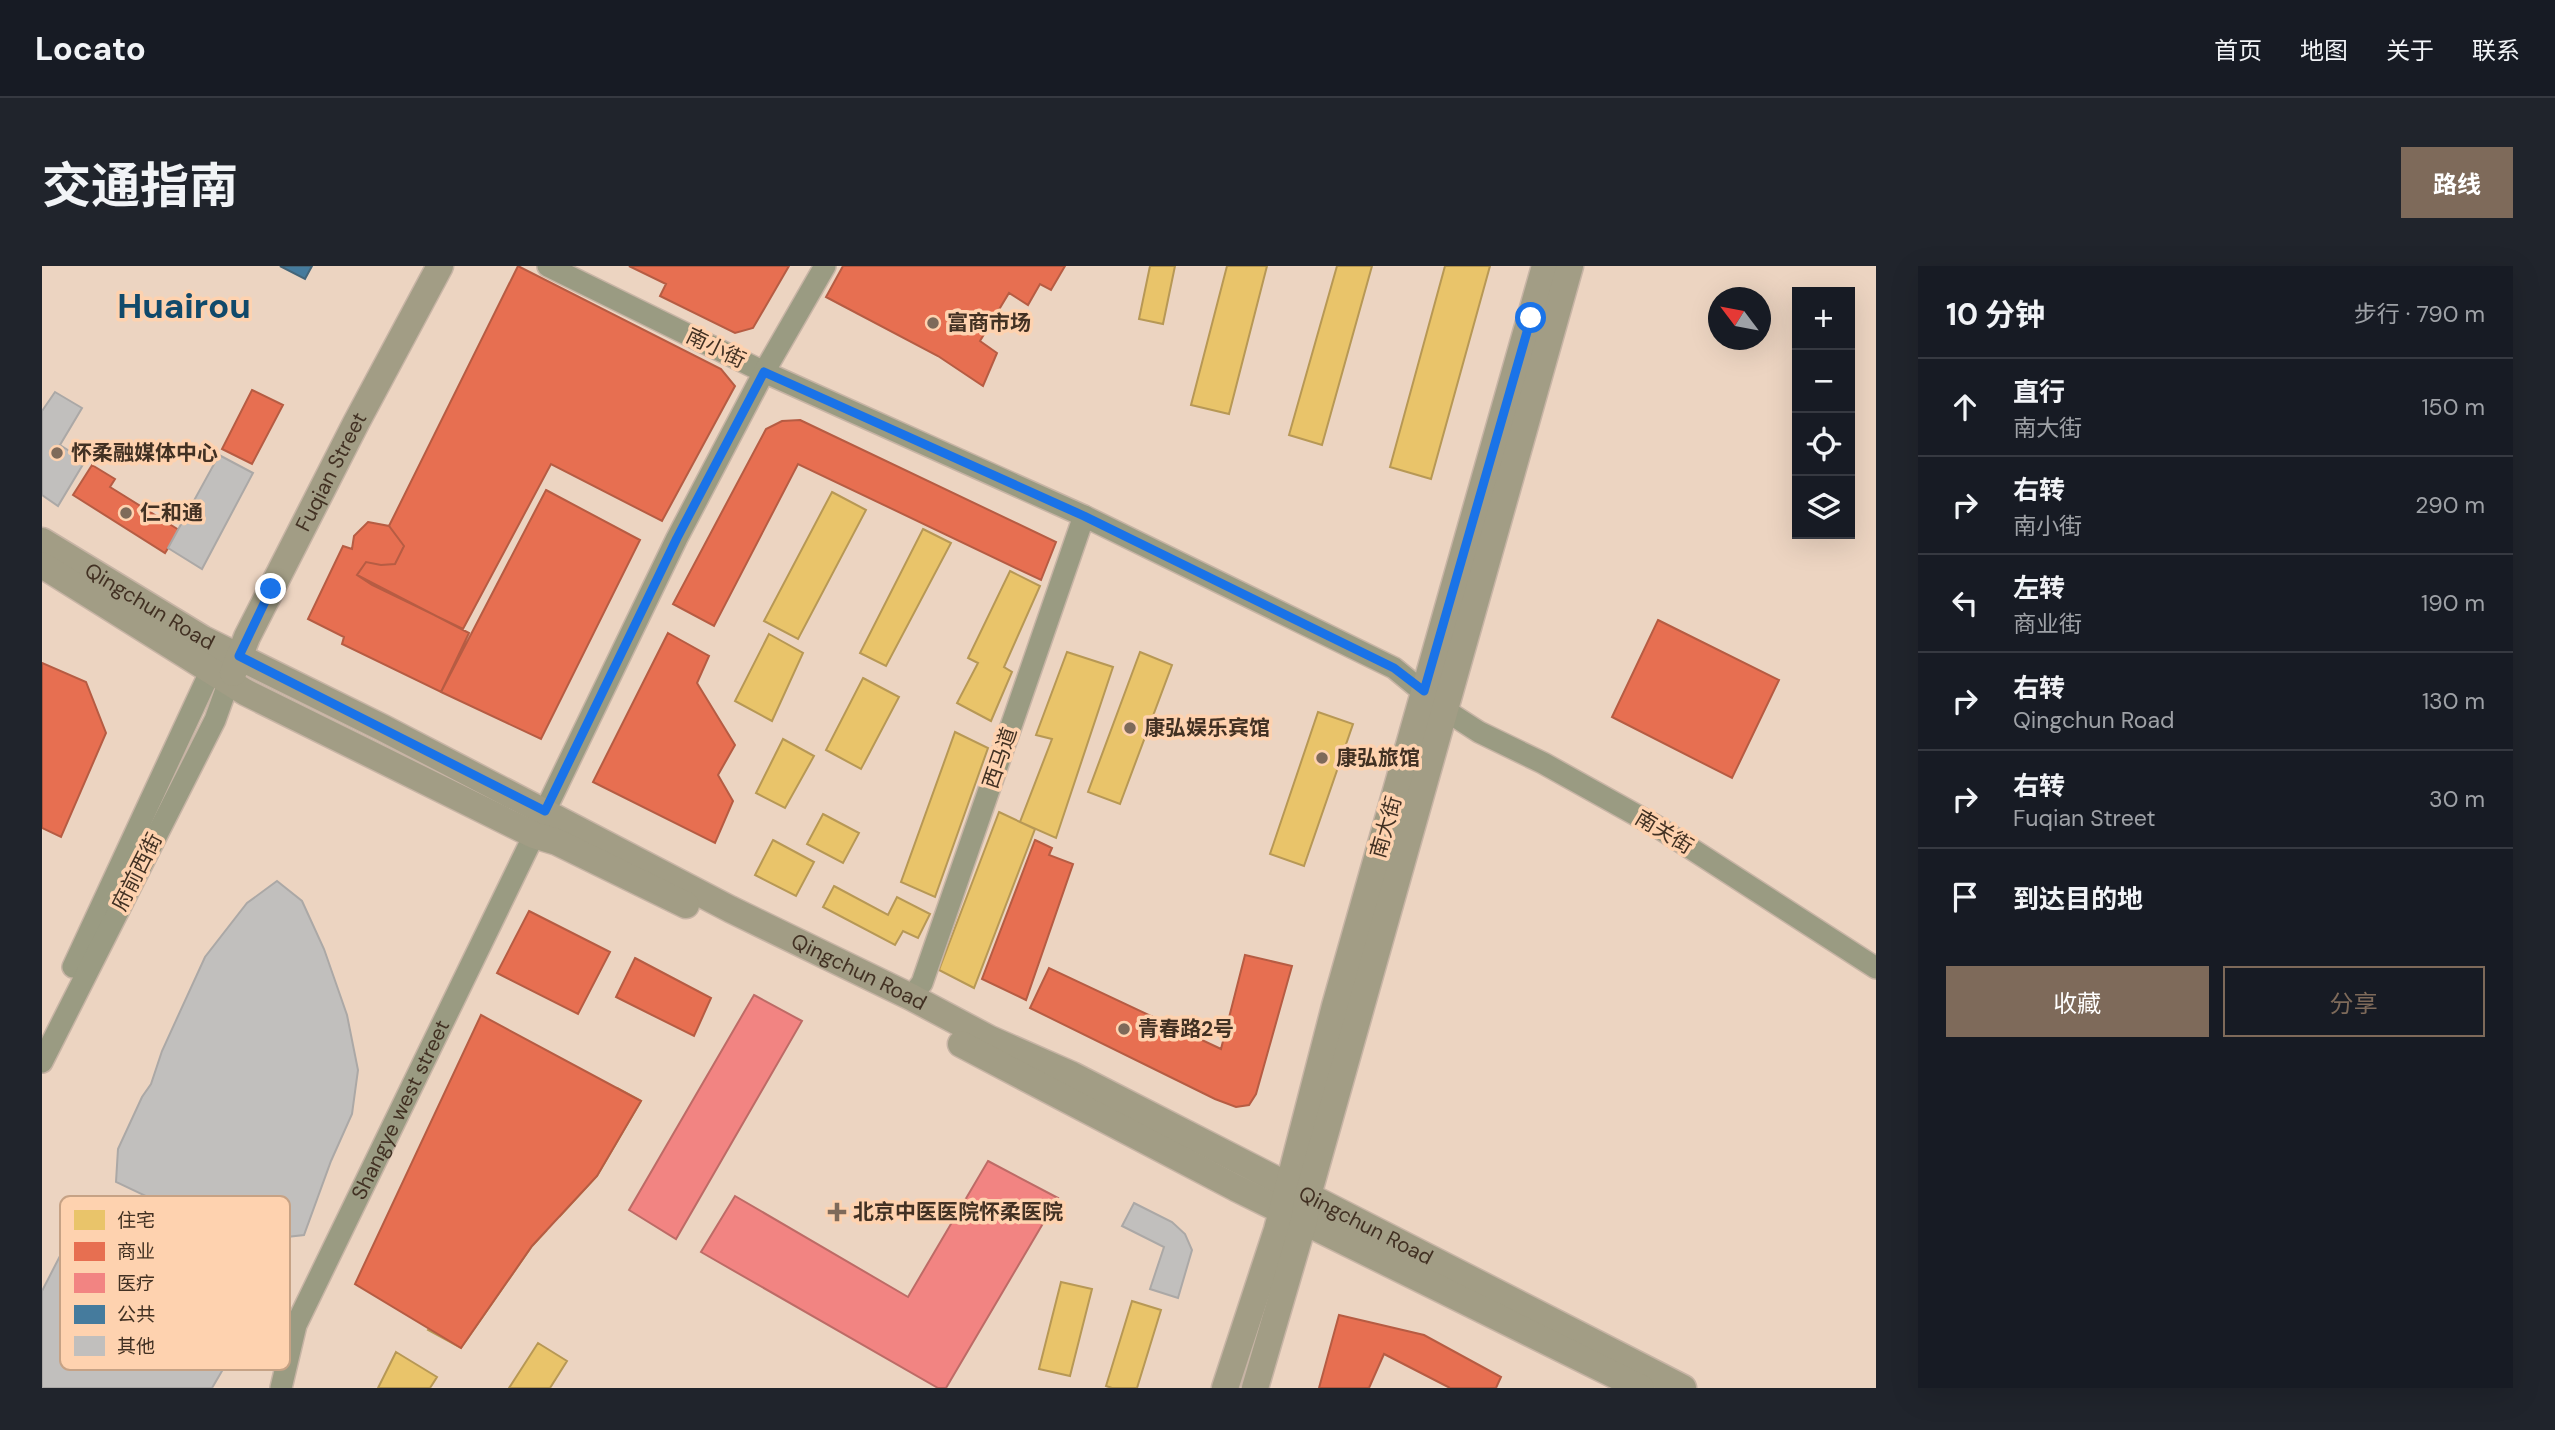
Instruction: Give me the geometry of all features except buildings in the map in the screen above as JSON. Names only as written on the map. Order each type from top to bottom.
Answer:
[{"type":"main road","name":"Fuqian Street","points":[[225,664],[421,266]]},
{"type":"main road","name":"Fuqian Street","points":[[225,664],[440,266]]},
{"type":"main road","name":"南大街","points":[[1255,1388],[1295,1203],[1424,691],[1545,266]]},
{"type":"main road","name":"南大街","points":[[1225,1388],[1277,1230],[1295,1203],[1445,710],[1570,266]]},
{"type":"main road","name":"Qingchun Road","points":[[42,541],[192,634],[225,664]]},
{"type":"main road","name":"Qingchun Road","points":[[42,565],[225,664],[539,823],[730,909],[911,997],[990,1039],[1073,1075],[1295,1203],[1641,1388]]},
{"type":"main road","name":"Qingchun Road","points":[[539,823],[557,842],[1295,1203],[1684,1388]]},
{"type":"street","name":"南小街","points":[[548,266],[764,372],[1084,516],[1394,668],[1445,710]]},
{"type":"street","name":"Shangye west street","points":[[290,1350],[296,1325],[677,538],[764,372],[825,266]]},
{"type":"street","name":"西马道","points":[[911,997],[922,982],[1084,516]]},
{"type":"street","points":[[42,1034],[225,664]]},
{"type":"street","name":"府前西街","points":[[42,1062],[215,720],[225,664]]},
{"type":"street","name":"南关街","points":[[1445,710],[1479,732],[1543,763],[1656,826],[1876,968]]},
{"type":"street","name":"Shangye west street","points":[[281,1388],[285,1370]]},
{"type":"place","name":"富商市场","points":[[933,323]]},
{"type":"place","name":"怀柔融媒体中心","points":[[57,453]]},
{"type":"place","name":"仁和通","points":[[126,513]]},
{"type":"place","name":"康弘娱乐宾馆","points":[[1130,728]]},
{"type":"place","name":"康弘旅馆","points":[[1322,758]]},
{"type":"place","name":"青春路2号","points":[[1124,1029]]},
{"type":"place","name":"北京中医医院怀柔医院","points":[[837,1212]]},
{"type":"district","name":"Huairou","points":[[184,306]]},
{"type":"route","points":[[271,589],[239,656],[545,811],[677,538],[764,372],[1084,516],[1394,668],[1424,691],[1531,318]]}]
